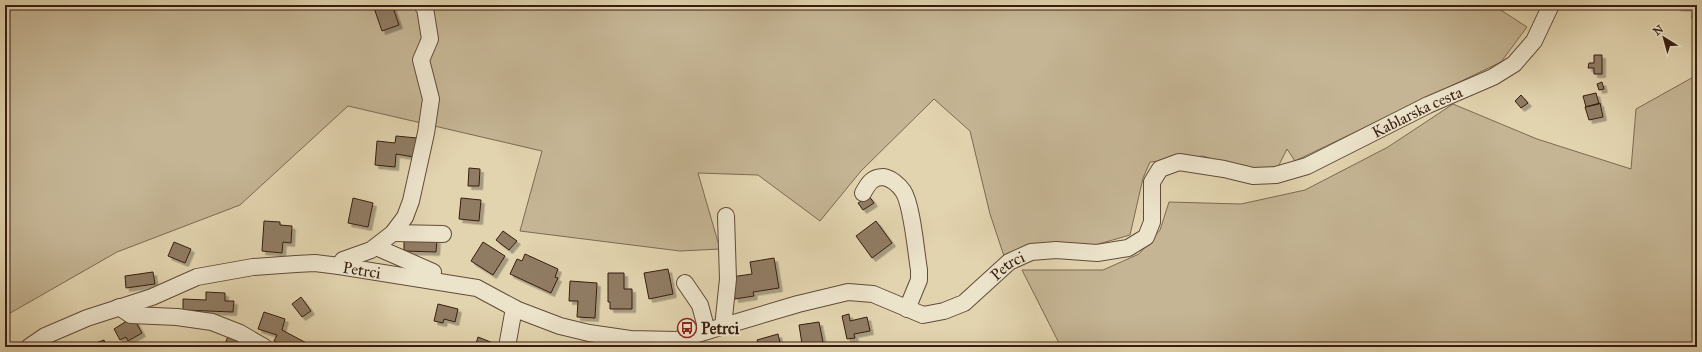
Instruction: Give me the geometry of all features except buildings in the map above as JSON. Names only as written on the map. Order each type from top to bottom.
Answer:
[{"type":"street","points":[[339,266],[343,260],[376,247],[393,233],[405,218],[411,201],[426,134],[431,99],[421,60],[430,39],[425,8],[422,5]]},
{"type":"street","name":"Kablarska cesta","points":[[1253,176],[1276,175],[1307,166],[1428,106],[1492,77],[1514,64],[1534,41],[1551,5]]},
{"type":"street","name":"Petrci","points":[[29,347],[44,336],[87,318],[152,297],[197,277],[253,267],[315,263],[477,288],[514,308],[560,326],[589,333],[677,344],[699,338],[723,327],[798,304],[848,292],[873,294],[923,315],[944,311],[964,303],[1009,262],[1031,252],[1056,250],[1097,253],[1128,248],[1146,237],[1152,222],[1152,182],[1160,169],[1179,162],[1224,169],[1253,176]]},
{"type":"street","points":[[863,193],[869,182],[877,177],[887,178],[896,183],[904,191],[909,206],[919,270],[918,284],[907,309]]},
{"type":"street","points":[[723,327],[728,279],[726,216]]},
{"type":"street","points":[[393,233],[443,234]]},
{"type":"street","points":[[376,247],[433,272]]},
{"type":"street","points":[[685,283],[700,305],[699,338]]},
{"type":"street","points":[[119,307],[131,315],[177,317],[212,322],[240,333],[264,347]]},
{"type":"street","points":[[507,347],[514,308]]},
{"type":"shaded area","points":[[5,5],[1493,5],[1527,27],[1501,62],[1295,161],[1287,149],[1278,167],[1240,168],[1203,156],[1150,162],[1143,178],[1130,235],[1085,248],[1005,259],[990,214],[970,131],[934,99],[861,171],[820,221],[758,175],[698,173],[720,249],[680,251],[520,231],[542,151],[348,106],[240,205],[117,252],[5,316]]},
{"type":"shaded area","points":[[1697,75],[1697,347],[1061,347],[1022,270],[1103,270],[1139,254],[1160,230],[1169,202],[1241,204],[1305,190],[1388,147],[1453,104],[1537,139],[1631,169],[1636,109]]},
{"type":"place","name":"Petrci","points":[[687,328]]}]
